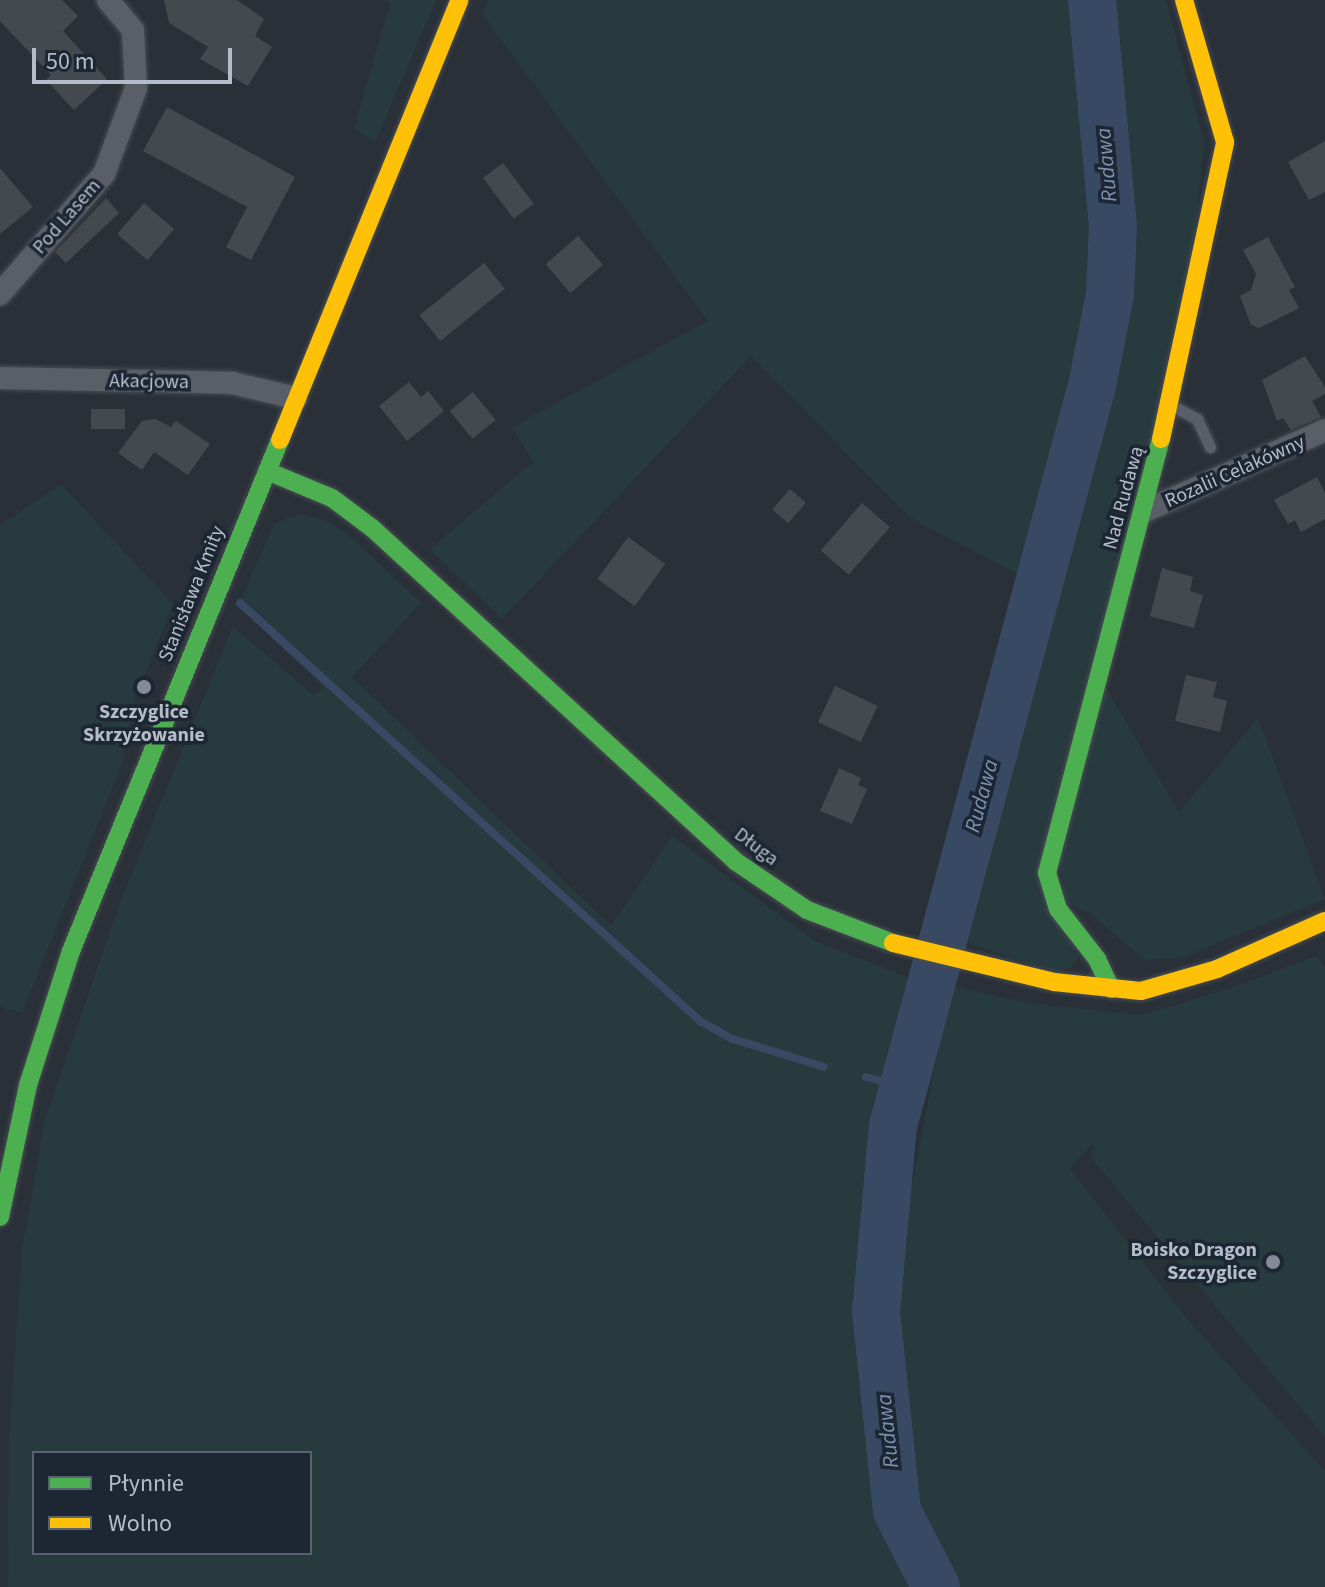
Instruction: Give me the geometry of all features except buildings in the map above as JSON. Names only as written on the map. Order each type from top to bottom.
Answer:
[{"type":"street","name":"Pod Lasem","points":[[0,294],[104,174],[136,88],[133,30],[108,0]]},
{"type":"street","name":"Stanisława Kmity","points":[[0,1217],[28,1085],[71,951],[460,0]]},
{"type":"street","name":"Nad Rudawą","points":[[1111,989],[1097,959],[1058,909],[1047,873],[1145,511],[1225,142],[1184,0]]},
{"type":"street","name":"Akacjowa","points":[[2,374],[232,383],[296,398]]},
{"type":"street","name":"Rozalii Celakówny","points":[[1145,511],[1325,430]]},
{"type":"street","name":"Długa","points":[[267,471],[332,498],[372,528],[735,861],[807,910],[891,942],[992,968],[1111,989],[1141,991],[1217,969],[1325,921]]},
{"type":"lane","points":[[1170,405],[1197,419],[1210,447]]},
{"type":"green space","points":[[386,0],[436,0],[375,142],[354,129],[390,3]]},
{"type":"green space","points":[[488,0],[1166,0],[1204,142],[1195,232],[1167,384],[1040,863],[1078,956],[1071,968],[1055,972],[927,930],[1017,574],[909,517],[751,356],[502,619],[430,549],[533,462],[512,427],[708,321],[482,14]]},
{"type":"green space","points":[[61,484],[173,604],[132,706],[123,761],[22,1013],[0,1007],[0,526]]},
{"type":"green space","points":[[300,514],[328,521],[351,537],[421,603],[352,677],[611,926],[672,836],[815,941],[920,982],[883,1156],[862,1303],[865,1377],[886,1506],[916,1587],[8,1587],[9,1439],[22,1250],[45,1119],[121,900],[233,626],[313,695],[324,687],[238,606],[274,524]]},
{"type":"green space","points":[[1106,688],[1179,812],[1258,718],[1325,899],[1184,957],[1145,960],[1092,915],[1066,903],[1060,861]]},
{"type":"green space","points":[[1316,956],[1325,967],[1325,1437],[1092,1159],[1094,1142],[1070,1169],[1189,1321],[1325,1471],[1325,1587],[951,1587],[906,1480],[892,1379],[891,1291],[951,986],[1028,1003],[1141,1015],[1232,988]]},
{"type":"waterway","name":"Rudawa","points":[[936,1587],[897,1511],[876,1312],[893,1126],[1092,386],[1110,294],[1113,226],[1092,0]]},
{"type":"waterway","points":[[240,603],[700,1021],[733,1039],[824,1067]]},
{"type":"waterway","points":[[866,1077],[903,1087]]},
{"type":"traffic: fast","points":[[1111,989],[1097,959],[1058,909],[1047,873],[1161,439]]},
{"type":"traffic: fast","points":[[0,1217],[28,1085],[71,951],[280,440]]},
{"type":"traffic: fast","points":[[267,471],[332,498],[372,528],[735,861],[807,910],[893,943]]},
{"type":"traffic: slow","points":[[280,440],[460,0]]},
{"type":"traffic: slow","points":[[1161,439],[1225,142],[1184,0]]},
{"type":"traffic: slow","points":[[893,943],[1054,982],[1141,991],[1217,969],[1325,921]]},
{"type":"place","name":"Szczyglice Skrzyżowanie","points":[[144,687]]},
{"type":"place","name":"Boisko Dragon Szczyglice","points":[[1273,1262]]}]
